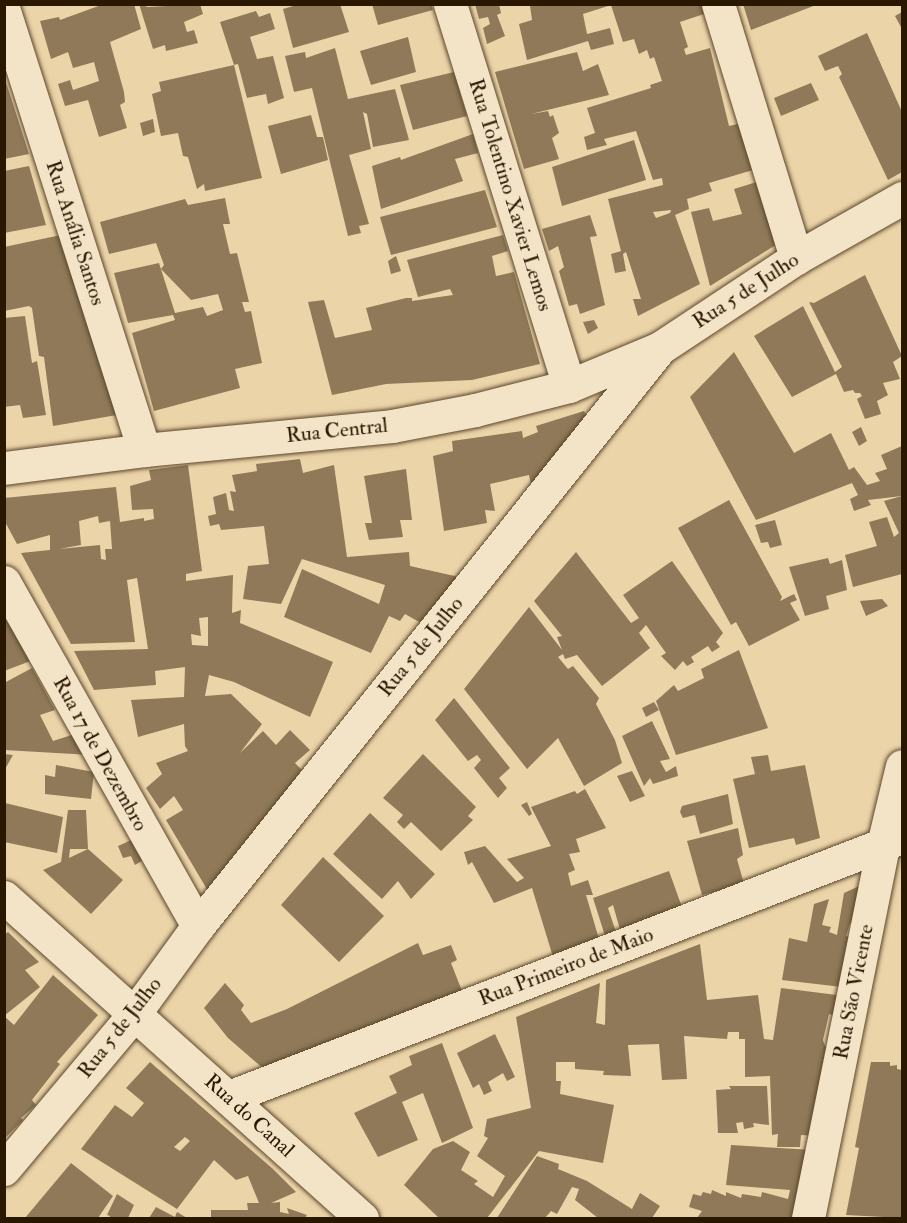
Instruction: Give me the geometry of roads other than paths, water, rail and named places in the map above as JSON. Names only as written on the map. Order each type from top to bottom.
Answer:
[{"type":"street","name":"Rua Tolentino Xavier Lemos","points":[[450,4],[569,386]]},
{"type":"street","points":[[718,4],[796,258]]},
{"type":"street","name":"Rua Anália Santos","points":[[11,12],[144,450]]},
{"type":"street","name":"Rua 5 de Julho","points":[[4,1168],[134,1014],[198,926],[660,348],[796,258],[903,198]]},
{"type":"street","name":"Rua Central","points":[[4,468],[144,450],[392,426],[475,410],[569,386],[660,348]]},
{"type":"street","name":"Rua 17 de Dezembro","points":[[4,582],[198,926]]},
{"type":"street","name":"Rua São Vicente","points":[[808,1218],[893,841],[903,766]]},
{"type":"street","name":"Rua Primeiro de Maio","points":[[230,1097],[893,841]]},
{"type":"street","name":"Rua do Canal","points":[[4,897],[230,1097],[362,1218]]}]
